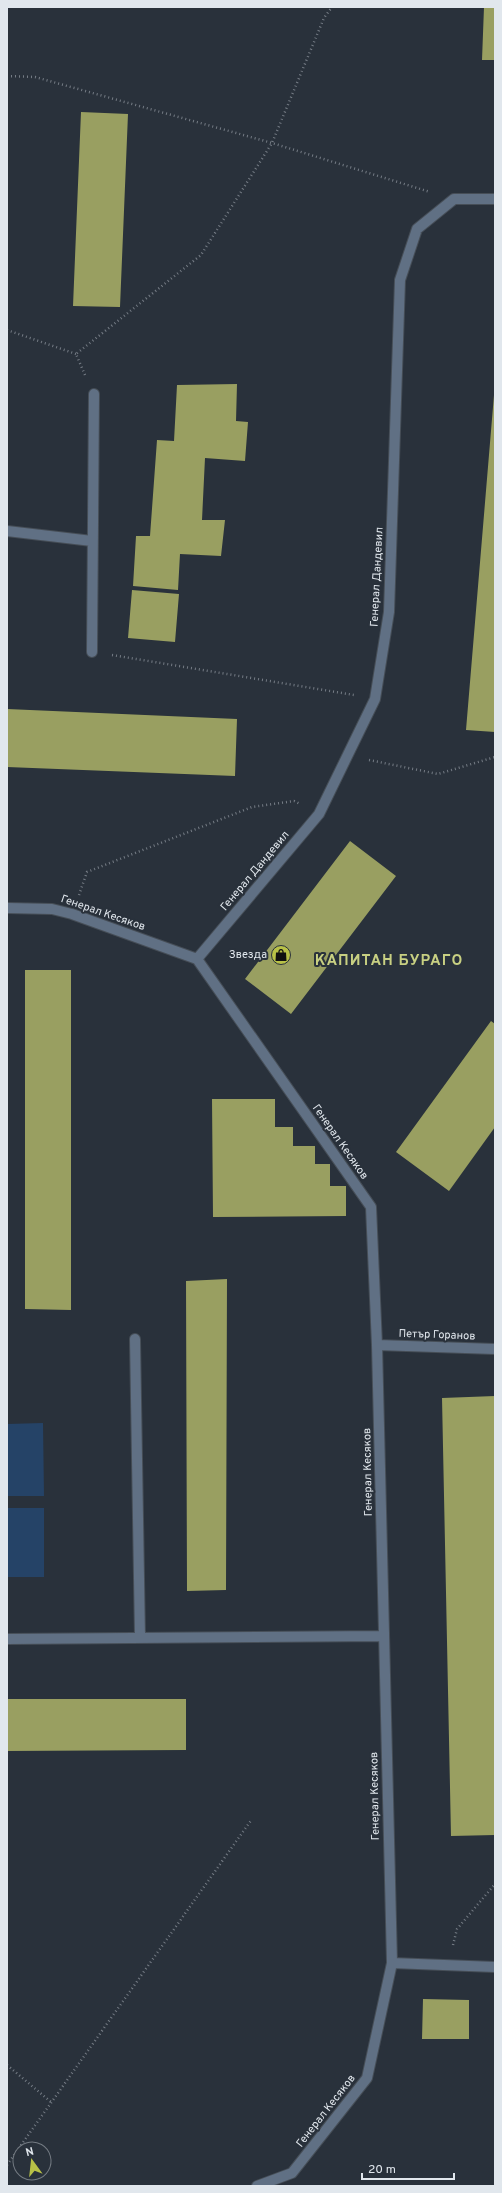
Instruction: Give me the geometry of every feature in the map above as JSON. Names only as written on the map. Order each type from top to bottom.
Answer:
[{"type":"street","points":[[454,199],[495,199]]},
{"type":"street","name":"Генерал Дандевил","points":[[197,959],[319,814],[375,699],[389,612],[400,280],[417,229],[454,199]]},
{"type":"street","points":[[92,652],[94,394]]},
{"type":"street","points":[[7,531],[92,541]]},
{"type":"street","name":"Генерал Кесяков","points":[[7,908],[52,909],[72,914],[197,959],[371,1206],[377,1345],[392,1963],[367,2078],[292,2173],[258,2186]]},
{"type":"street","points":[[135,1339],[140,1638]]},
{"type":"street","name":"Петър Горанов","points":[[377,1345],[495,1349]]},
{"type":"street","points":[[7,1639],[383,1636]]},
{"type":"street","points":[[392,1963],[495,1968]]},
{"type":"path","points":[[76,354],[202,255],[272,143],[324,18],[332,7]]},
{"type":"path","points":[[7,76],[35,77],[272,143],[454,199]]},
{"type":"path","points":[[7,330],[76,354],[94,394]]},
{"type":"path","points":[[92,652],[375,699]]},
{"type":"path","points":[[347,755],[438,774],[495,757]]},
{"type":"path","points":[[72,914],[87,872],[252,807],[294,801],[319,814]]},
{"type":"path","points":[[7,2165],[50,2102],[252,1819]]},
{"type":"path","points":[[449,1965],[457,1929],[495,1884]]},
{"type":"path","points":[[7,2065],[50,2102]]},
{"type":"shaded area","points":[[43,1423],[44,1496],[7,1496],[7,1424]]},
{"type":"shaded area","points":[[7,1508],[44,1508],[44,1577],[7,1577]]},
{"type":"building","points":[[484,7],[495,7],[495,60],[482,60]]},
{"type":"building","points":[[81,112],[128,114],[120,307],[73,306]]},
{"type":"building","points":[[237,384],[236,421],[248,422],[245,461],[205,458],[202,520],[225,520],[221,556],[180,554],[178,590],[133,586],[136,536],[150,536],[157,440],[174,441],[177,385]]},
{"type":"building","points":[[495,395],[495,732],[466,730]]},
{"type":"building","points":[[132,590],[179,594],[175,642],[128,638]]},
{"type":"building","points":[[7,709],[237,719],[235,776],[7,767]]},
{"type":"building","points":[[350,841],[396,876],[291,1014],[245,979]]},
{"type":"building","points":[[25,970],[71,970],[71,1310],[25,1309]]},
{"type":"building","points":[[491,1021],[495,1024],[495,1127],[449,1191],[396,1152]]},
{"type":"building","points":[[212,1099],[275,1099],[275,1127],[293,1127],[293,1146],[315,1146],[315,1164],[330,1164],[330,1186],[346,1186],[346,1216],[213,1217]]},
{"type":"building","points":[[227,1279],[226,1590],[187,1591],[186,1281]]},
{"type":"building","points":[[495,1396],[495,1835],[451,1836],[442,1398]]},
{"type":"building","points":[[7,1699],[186,1699],[186,1750],[7,1751]]},
{"type":"building","points":[[423,1999],[469,2000],[469,2039],[422,2039]]},
{"type":"place","name":"Звезда","points":[[281,955]]},
{"type":"district","name":"КАПИТАН БУРАГО","points":[[389,961]]}]
